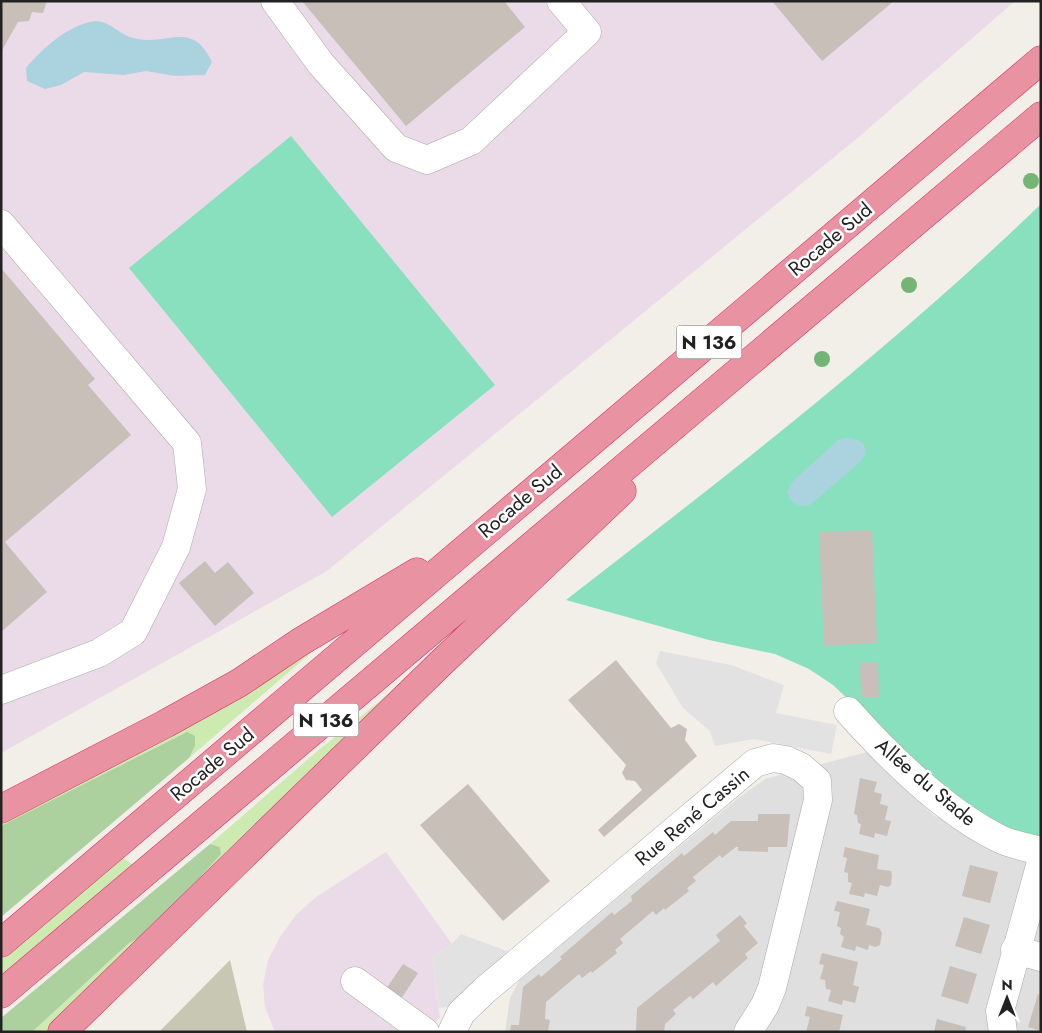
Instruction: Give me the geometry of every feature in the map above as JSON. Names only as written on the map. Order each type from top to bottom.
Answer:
[{"type":"highway","name":"Rocade Sud","points":[[1,943],[1041,60]]},
{"type":"highway","name":"Rocade Sud","points":[[1,994],[1041,116]]},
{"type":"highway","points":[[62,1032],[441,663],[593,520],[628,485],[650,446]]},
{"type":"highway","points":[[1,809],[166,724],[239,683],[300,642],[485,531]]},
{"type":"street","points":[[275,1],[321,64],[396,148],[428,160],[471,141],[588,32],[561,1]]},
{"type":"street","points":[[1,224],[187,443],[192,490],[176,547],[133,632],[99,653],[1,690]]},
{"type":"street","name":"Allée du Stade","points":[[848,711],[872,737],[961,816],[1003,840],[1041,852]]},
{"type":"street","name":"Rue René Cassin","points":[[452,1032],[461,1013],[523,957],[755,763],[773,758],[786,760],[812,774],[817,781],[818,800],[772,988],[765,1005],[748,1032]]},
{"type":"street","points":[[1003,1032],[1000,1011],[1015,950],[1041,862]]},
{"type":"street","points":[[1015,950],[1041,957]]},
{"type":"street","points":[[356,981],[425,1032]]},
{"type":"shaded area","points":[[1,1],[1015,1],[860,136],[327,571],[1,753]]},
{"type":"shaded area","points":[[660,651],[731,665],[784,685],[776,713],[837,725],[831,754],[754,739],[715,746],[710,731],[683,708],[656,663]]},
{"type":"shaded area","points":[[867,752],[934,816],[1041,852],[1041,1032],[505,1032],[510,998],[520,979],[737,799],[765,779]]},
{"type":"shaded area","points":[[386,852],[452,944],[432,958],[440,1018],[423,1032],[275,1032],[265,1007],[263,985],[268,960],[280,937],[296,915],[316,897]]},
{"type":"shaded area","points":[[461,934],[507,951],[501,966],[454,1006],[439,1008],[432,958],[452,944]]},
{"type":"shaded area","points":[[230,960],[247,1032],[159,1032]]},
{"type":"green space","points":[[291,136],[495,385],[332,517],[129,268]]},
{"type":"green space","points":[[1041,204],[1041,840],[1000,828],[951,796],[833,685],[809,669],[775,654],[709,640],[566,600],[749,457],[869,359],[985,257]]},
{"type":"green space","points":[[332,635],[189,758],[195,746],[1,826],[1,816]]},
{"type":"green space","points":[[405,681],[408,684],[49,1032],[32,1032],[129,943],[150,933],[221,854],[220,847],[210,844],[315,753]]},
{"type":"green space","points":[[187,732],[195,736],[195,746],[189,758],[1,917],[1,826]]},
{"type":"green space","points":[[210,844],[220,847],[221,854],[150,933],[129,943],[32,1032],[1,1032],[1,1018]]},
{"type":"green space","points":[[122,857],[133,865],[1,975],[1,960]]},
{"type":"water","points":[[95,21],[105,23],[130,37],[143,40],[186,37],[204,48],[212,62],[205,75],[175,76],[146,71],[124,75],[84,72],[61,85],[45,89],[27,81],[26,68],[48,45],[75,27]]},
{"type":"water","points":[[845,438],[855,439],[863,443],[866,451],[862,460],[810,505],[802,506],[790,500],[787,492],[793,481],[838,440]]},
{"type":"building","points":[[1,1],[47,1],[43,13],[32,12],[29,21],[18,22],[1,52]]},
{"type":"building","points":[[302,1],[504,1],[525,27],[406,126]]},
{"type":"building","points":[[772,1],[894,1],[822,61]]},
{"type":"building","points":[[1,268],[95,379],[88,385],[131,435],[5,542],[47,592],[1,632]]},
{"type":"building","points":[[872,530],[877,643],[824,646],[819,532]]},
{"type":"building","points":[[205,561],[215,573],[228,562],[254,593],[215,626],[179,583]]},
{"type":"building","points":[[616,660],[671,728],[679,724],[687,729],[685,740],[697,756],[604,837],[598,830],[642,790],[635,781],[626,780],[622,773],[626,765],[568,700]]},
{"type":"building","points":[[878,662],[879,697],[861,697],[860,663]]},
{"type":"building","points":[[860,778],[877,782],[874,792],[882,794],[880,804],[888,806],[885,820],[891,821],[887,836],[875,833],[874,838],[859,834],[861,824],[858,823],[857,815],[854,814]]},
{"type":"building","points":[[468,784],[550,881],[503,921],[420,825]]},
{"type":"building","points":[[758,814],[790,814],[787,847],[768,847],[768,852],[738,851],[738,847],[736,847],[722,858],[720,855],[693,877],[696,881],[687,888],[689,891],[656,915],[653,911],[620,939],[623,943],[615,950],[617,953],[592,973],[591,971],[582,978],[579,974],[546,1002],[545,1019],[550,1020],[548,1032],[510,1032],[511,1025],[519,1025],[523,987],[539,974],[541,977],[562,959],[560,957],[612,912],[614,915],[632,901],[631,896],[682,853],[684,856],[713,832],[715,835],[731,821],[758,821]]},
{"type":"building","points":[[845,847],[879,855],[877,869],[891,871],[891,885],[888,887],[880,885],[877,896],[865,893],[864,897],[849,894],[852,883],[848,882],[848,873],[844,872],[847,858],[843,857]]},
{"type":"building","points":[[970,865],[998,872],[990,903],[962,896]]},
{"type":"building","points":[[837,901],[870,909],[866,925],[879,928],[882,933],[880,945],[875,947],[869,945],[868,950],[856,946],[855,951],[841,947],[844,937],[840,934],[841,928],[837,926],[840,912],[834,911]]},
{"type":"building","points":[[740,915],[747,923],[744,926],[758,943],[745,954],[748,958],[716,986],[713,982],[693,999],[690,996],[673,1010],[676,1014],[665,1024],[664,1032],[636,1032],[637,1008],[720,941],[716,935]]},
{"type":"building","points":[[964,917],[990,925],[981,954],[955,946]]},
{"type":"building","points":[[822,953],[858,962],[853,985],[859,987],[855,1003],[843,1000],[842,1005],[828,1001],[831,990],[826,989],[825,980],[820,979],[824,965],[819,964]]},
{"type":"building","points":[[403,964],[418,973],[401,999],[386,989]]},
{"type":"building","points":[[950,966],[977,974],[968,1004],[941,996]]},
{"type":"building","points":[[1038,994],[1041,995],[1041,1031],[1028,1027]]},
{"type":"building","points":[[807,1006],[843,1015],[839,1032],[806,1032],[810,1017],[805,1016]]},
{"type":"building","points":[[937,1019],[966,1027],[965,1032],[934,1032]]}]
